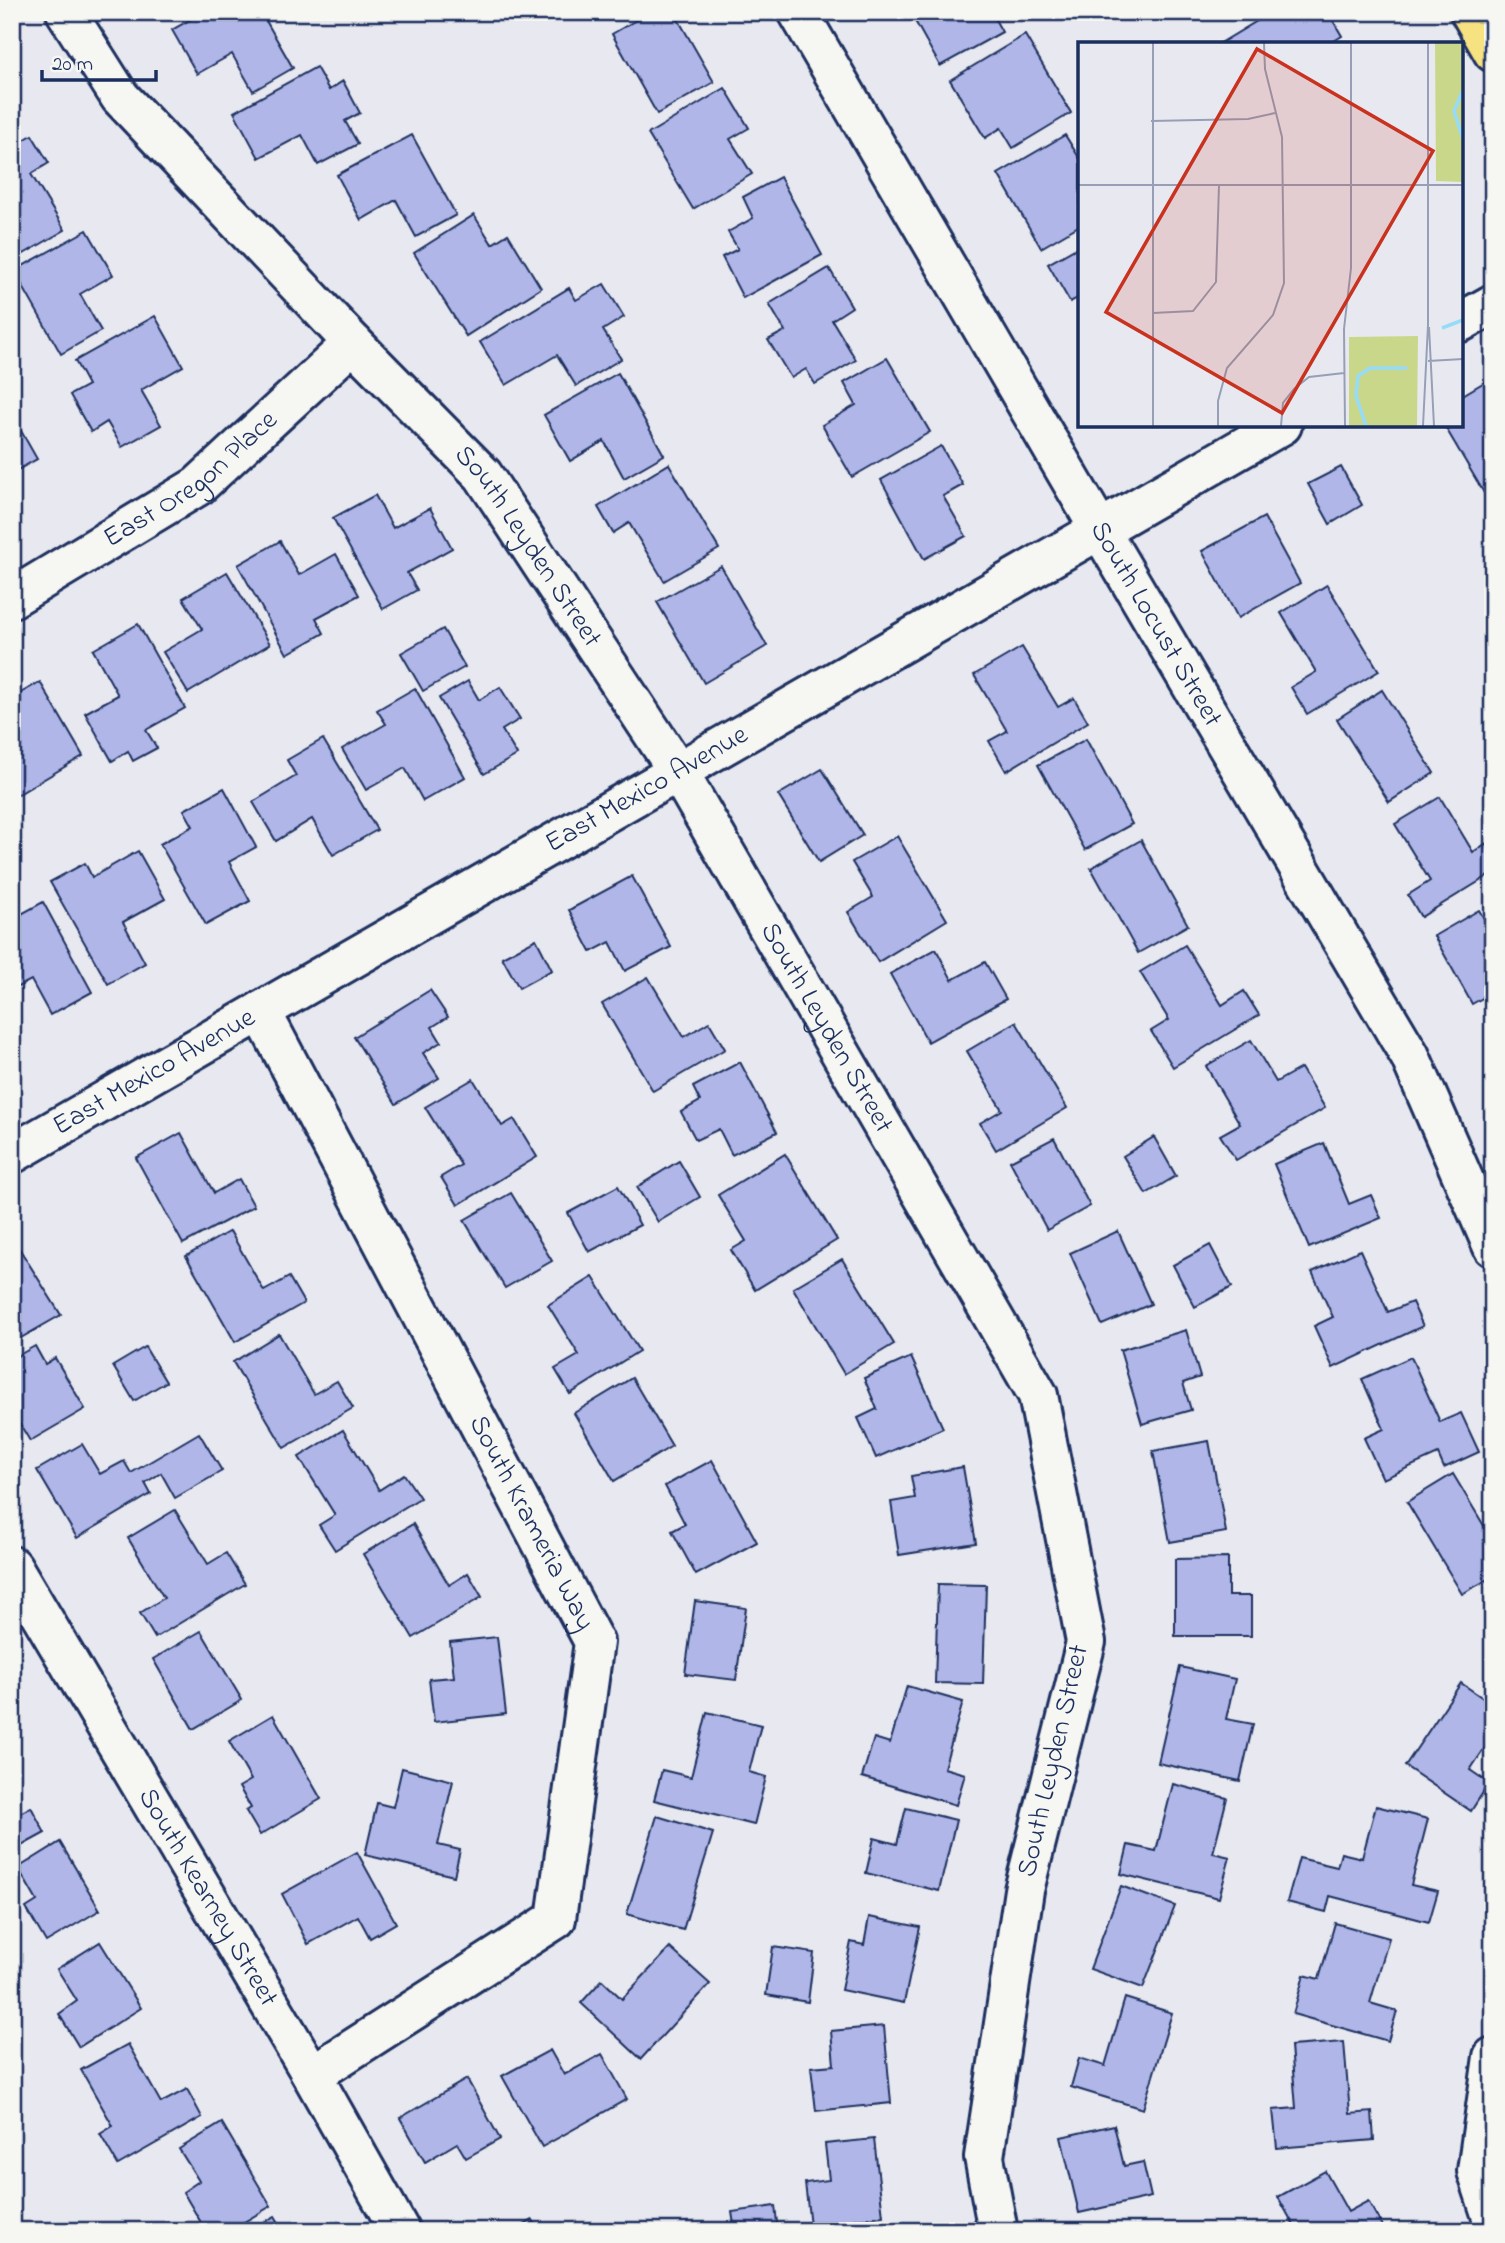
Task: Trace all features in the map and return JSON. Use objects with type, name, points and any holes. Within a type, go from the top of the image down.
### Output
[{"type":"main road","points":[[1470,12],[1493,52]]},
{"type":"street","name":"South Leyden Street","points":[[66,12],[120,97],[353,343],[483,475],[679,773],[1038,1395],[1086,1642],[1021,1903],[984,2157],[998,2231]]},
{"type":"street","name":"South Locust Street","points":[[798,12],[1410,1056],[1493,1247]]},
{"type":"street","points":[[1463,321],[1493,304]]},
{"type":"street","name":"East Oregon Place","points":[[12,598],[198,486],[353,343]]},
{"type":"street","name":"East Mexico Avenue","points":[[12,1154],[1279,427]]},
{"type":"street","name":"South Krameria Way","points":[[261,1011],[594,1642],[556,1919],[312,2075]]},
{"type":"street","name":"South Kearney Street","points":[[12,1566],[312,2075],[400,2231]]},
{"type":"street","points":[[1493,2057],[1477,2171],[1493,2220]]},
{"type":"building","points":[[204,12],[261,12],[293,68],[253,91],[232,54],[197,74],[172,30]]},
{"type":"building","points":[[650,12],[674,12],[714,82],[657,114],[612,34]]},
{"type":"building","points":[[910,12],[991,12],[1002,32],[940,66]]},
{"type":"building","points":[[1272,12],[1328,12],[1342,36],[1332,42],[1222,42]]},
{"type":"building","points":[[1025,35],[1071,113],[1013,148],[1001,128],[985,138],[950,80]]},
{"type":"building","points":[[316,67],[329,90],[343,81],[360,113],[345,121],[358,144],[318,165],[302,135],[259,158],[234,112]]},
{"type":"building","points":[[725,88],[749,128],[730,139],[752,174],[693,209],[648,134]]},
{"type":"building","points":[[32,135],[49,163],[31,174],[65,230],[22,255],[12,239],[12,147]]},
{"type":"building","points":[[412,135],[456,215],[416,237],[396,200],[361,220],[337,175]]},
{"type":"building","points":[[1065,135],[1078,156],[1078,226],[1041,248],[998,174]]},
{"type":"building","points":[[780,177],[822,255],[743,298],[722,257],[738,249],[728,232],[753,218],[743,197]]},
{"type":"building","points":[[474,215],[492,244],[508,234],[541,288],[466,336],[414,253]]},
{"type":"building","points":[[87,230],[113,275],[80,294],[101,331],[61,354],[14,271]]},
{"type":"building","points":[[1078,247],[1078,298],[1070,302],[1048,264]]},
{"type":"building","points":[[829,268],[852,307],[832,320],[856,360],[815,384],[806,369],[791,378],[768,340],[785,331],[769,304]]},
{"type":"building","points":[[604,284],[624,317],[603,330],[621,359],[576,386],[557,355],[506,385],[480,342],[569,288],[576,300]]},
{"type":"building","points":[[155,316],[183,366],[141,390],[161,425],[122,447],[107,422],[91,432],[70,395],[88,385],[75,361]]},
{"type":"building","points":[[887,358],[930,432],[852,477],[822,425],[856,405],[844,383]]},
{"type":"building","points":[[618,373],[664,455],[624,478],[604,441],[570,461],[544,415]]},
{"type":"building","points":[[1493,377],[1493,501],[1490,503],[1445,427],[1463,427],[1463,395]]},
{"type":"building","points":[[12,415],[37,459],[12,473]]},
{"type":"building","points":[[941,446],[963,485],[943,496],[966,536],[924,559],[881,480]]},
{"type":"building","points":[[669,464],[719,549],[664,581],[629,523],[613,533],[598,507]]},
{"type":"building","points":[[1341,467],[1362,505],[1330,524],[1308,484]]},
{"type":"building","points":[[375,495],[393,528],[430,508],[452,548],[407,573],[417,590],[383,609],[333,518]]},
{"type":"building","points":[[1264,517],[1300,583],[1238,618],[1202,551]]},
{"type":"building","points":[[280,541],[299,575],[336,554],[359,595],[316,618],[324,633],[287,654],[238,565]]},
{"type":"building","points":[[721,566],[767,646],[704,683],[657,602]]},
{"type":"building","points":[[227,572],[270,644],[188,693],[163,652],[202,629],[183,598]]},
{"type":"building","points":[[1327,585],[1379,671],[1307,714],[1291,687],[1316,672],[1281,613]]},
{"type":"building","points":[[138,624],[185,708],[146,730],[157,748],[133,761],[128,751],[112,761],[85,713],[118,695],[93,650]]},
{"type":"building","points":[[443,629],[465,667],[423,691],[401,653]]},
{"type":"building","points":[[1022,647],[1058,707],[1074,698],[1088,722],[1006,771],[989,741],[1007,731],[974,675]]},
{"type":"building","points":[[468,681],[479,700],[500,687],[520,719],[502,730],[517,755],[484,774],[439,698]]},
{"type":"building","points":[[40,682],[83,756],[12,798],[12,717],[20,713],[12,698]]},
{"type":"building","points":[[415,688],[465,777],[423,801],[405,768],[366,790],[342,749],[386,724],[377,710]]},
{"type":"building","points":[[1382,690],[1434,773],[1389,802],[1337,719]]},
{"type":"building","points":[[323,739],[377,830],[333,855],[312,819],[276,841],[253,802],[296,776],[287,760]]},
{"type":"building","points":[[1086,739],[1132,824],[1085,850],[1038,765]]},
{"type":"building","points":[[822,769],[863,835],[819,862],[778,795]]},
{"type":"building","points":[[224,788],[256,847],[229,862],[250,901],[206,925],[160,844],[193,826],[184,810]]},
{"type":"building","points":[[1440,797],[1473,852],[1487,843],[1493,853],[1493,873],[1421,917],[1408,895],[1430,881],[1395,824]]},
{"type":"building","points":[[897,836],[947,920],[878,962],[848,912],[873,897],[852,862]]},
{"type":"building","points":[[1141,840],[1188,925],[1138,953],[1091,868]]},
{"type":"building","points":[[138,851],[165,899],[123,922],[145,963],[108,984],[50,882],[85,863],[92,877]]},
{"type":"building","points":[[632,876],[671,947],[625,971],[610,942],[591,952],[569,910]]},
{"type":"building","points":[[43,902],[92,992],[50,1015],[31,980],[12,990],[12,938],[18,935],[12,925],[12,919]]},
{"type":"building","points":[[1479,910],[1493,934],[1493,992],[1472,1004],[1434,936]]},
{"type":"building","points":[[536,939],[552,970],[519,988],[502,957]]},
{"type":"building","points":[[1185,945],[1222,1005],[1244,991],[1259,1015],[1173,1067],[1151,1031],[1169,1020],[1140,972]]},
{"type":"building","points":[[936,949],[952,980],[985,962],[1006,999],[928,1042],[890,974]]},
{"type":"building","points":[[648,977],[684,1037],[709,1022],[725,1049],[653,1091],[602,1004]]},
{"type":"building","points":[[430,990],[448,1017],[432,1027],[441,1042],[423,1053],[439,1078],[396,1104],[354,1037]]},
{"type":"building","points":[[1016,1022],[1067,1108],[996,1150],[980,1123],[1002,1110],[967,1051]]},
{"type":"building","points":[[1251,1040],[1276,1082],[1301,1068],[1325,1108],[1236,1160],[1220,1135],[1240,1124],[1206,1066]]},
{"type":"building","points":[[740,1062],[777,1132],[732,1155],[719,1129],[696,1140],[681,1112],[700,1101],[693,1087]]},
{"type":"building","points":[[473,1079],[502,1126],[514,1119],[537,1157],[458,1205],[441,1177],[461,1165],[425,1107]]},
{"type":"building","points":[[181,1133],[214,1193],[239,1179],[254,1206],[183,1244],[136,1158]]},
{"type":"building","points":[[1154,1137],[1176,1176],[1146,1194],[1123,1156]]},
{"type":"building","points":[[1054,1138],[1090,1206],[1047,1230],[1010,1161]]},
{"type":"building","points":[[1324,1143],[1349,1204],[1371,1195],[1381,1218],[1309,1248],[1274,1164]]},
{"type":"building","points":[[785,1154],[837,1240],[755,1290],[731,1250],[746,1241],[718,1195]]},
{"type":"building","points":[[679,1161],[700,1197],[658,1222],[637,1187]]},
{"type":"building","points":[[618,1186],[640,1225],[589,1252],[568,1213]]},
{"type":"building","points":[[511,1193],[552,1261],[505,1288],[464,1220]]},
{"type":"building","points":[[230,1231],[264,1291],[289,1277],[304,1303],[235,1342],[186,1256]]},
{"type":"building","points":[[1118,1231],[1151,1304],[1102,1325],[1070,1253]]},
{"type":"building","points":[[12,1237],[61,1315],[12,1343]]},
{"type":"building","points":[[1210,1245],[1232,1287],[1195,1307],[1173,1265]]},
{"type":"building","points":[[1360,1250],[1388,1312],[1412,1302],[1423,1326],[1333,1368],[1314,1326],[1333,1317],[1312,1272]]},
{"type":"building","points":[[842,1259],[894,1344],[844,1374],[793,1288]]},
{"type":"building","points":[[593,1277],[639,1351],[570,1394],[555,1369],[579,1355],[548,1305]]},
{"type":"building","points":[[1186,1330],[1200,1377],[1183,1383],[1191,1410],[1142,1424],[1120,1350]]},
{"type":"building","points":[[279,1334],[314,1394],[337,1381],[353,1408],[284,1448],[233,1362]]},
{"type":"building","points":[[35,1346],[45,1364],[55,1358],[85,1409],[30,1441],[12,1411],[12,1359]]},
{"type":"building","points":[[145,1347],[166,1382],[134,1401],[113,1366]]},
{"type":"building","points":[[911,1357],[943,1428],[876,1458],[858,1418],[877,1409],[864,1378]]},
{"type":"building","points":[[1411,1357],[1440,1422],[1461,1413],[1479,1452],[1444,1468],[1438,1454],[1383,1479],[1364,1438],[1384,1429],[1362,1379]]},
{"type":"building","points":[[632,1378],[672,1446],[614,1481],[574,1413]]},
{"type":"building","points":[[343,1430],[379,1490],[404,1474],[420,1498],[335,1550],[319,1525],[335,1515],[299,1457]]},
{"type":"building","points":[[199,1433],[222,1471],[175,1498],[161,1473],[145,1483],[151,1494],[77,1538],[37,1470],[82,1444],[100,1474],[124,1461],[131,1473]]},
{"type":"building","points":[[1209,1441],[1226,1532],[1170,1542],[1153,1451]]},
{"type":"building","points":[[712,1460],[757,1542],[696,1575],[672,1531],[685,1524],[665,1486]]},
{"type":"building","points":[[963,1467],[976,1543],[899,1555],[891,1502],[915,1498],[911,1476]]},
{"type":"building","points":[[1453,1474],[1489,1534],[1493,1532],[1493,1583],[1490,1578],[1462,1594],[1407,1502]]},
{"type":"building","points":[[175,1510],[208,1564],[226,1553],[245,1584],[155,1638],[140,1613],[164,1598],[128,1538]]},
{"type":"building","points":[[413,1524],[449,1585],[468,1573],[482,1597],[413,1638],[363,1554]]},
{"type":"building","points":[[1228,1558],[1228,1596],[1251,1596],[1251,1636],[1175,1636],[1175,1559]]},
{"type":"building","points":[[938,1584],[986,1585],[983,1684],[935,1683]]},
{"type":"building","points":[[695,1601],[746,1608],[736,1680],[685,1674]]},
{"type":"building","points":[[201,1631],[242,1700],[193,1729],[153,1659]]},
{"type":"building","points":[[497,1637],[506,1714],[434,1722],[429,1679],[454,1677],[450,1642]]},
{"type":"building","points":[[1180,1667],[1235,1679],[1226,1719],[1253,1724],[1240,1781],[1158,1763]]},
{"type":"building","points":[[1461,1683],[1493,1705],[1493,1736],[1470,1770],[1489,1783],[1471,1811],[1405,1766]]},
{"type":"building","points":[[907,1686],[963,1702],[944,1768],[965,1774],[956,1805],[862,1777],[874,1738],[890,1743]]},
{"type":"building","points":[[707,1712],[761,1725],[749,1772],[766,1777],[754,1825],[654,1800],[662,1770],[691,1777]]},
{"type":"building","points":[[273,1715],[321,1799],[260,1835],[246,1811],[251,1808],[239,1787],[251,1780],[229,1741]]},
{"type":"building","points":[[402,1768],[453,1781],[438,1845],[460,1850],[454,1876],[365,1855],[377,1803],[393,1807]]},
{"type":"building","points":[[1173,1784],[1227,1798],[1213,1853],[1230,1857],[1219,1898],[1121,1874],[1128,1845],[1156,1851]]},
{"type":"building","points":[[1376,1806],[1428,1819],[1411,1885],[1438,1891],[1429,1922],[1330,1896],[1326,1912],[1287,1902],[1299,1858],[1337,1867],[1341,1853],[1362,1858]]},
{"type":"building","points":[[31,1807],[45,1833],[12,1851],[12,1817]]},
{"type":"building","points":[[906,1808],[956,1820],[939,1891],[866,1873],[874,1838],[897,1844]]},
{"type":"building","points":[[657,1816],[713,1833],[683,1930],[627,1914]]},
{"type":"building","points":[[60,1842],[100,1910],[46,1942],[26,1908],[37,1901],[18,1868]]},
{"type":"building","points":[[357,1852],[396,1923],[370,1938],[358,1916],[308,1944],[282,1894]]},
{"type":"building","points":[[1121,1886],[1175,1906],[1143,1988],[1090,1969]]},
{"type":"building","points":[[869,1917],[920,1927],[904,2003],[841,1990],[851,1942],[864,1945]]},
{"type":"building","points":[[1335,1923],[1389,1938],[1370,2003],[1397,2011],[1388,2041],[1293,2014],[1304,1975],[1319,1979]]},
{"type":"building","points":[[100,1942],[141,2008],[79,2047],[59,2014],[77,2001],[57,1969]]},
{"type":"building","points":[[773,1947],[814,1953],[808,2002],[766,1995]]},
{"type":"building","points":[[670,1948],[710,1984],[641,2059],[581,2003],[602,1980],[622,1999]]},
{"type":"building","points":[[1125,1998],[1172,2013],[1143,2109],[1071,2087],[1079,2058],[1105,2066]]},
{"type":"building","points":[[884,2026],[891,2103],[816,2111],[811,2067],[834,2065],[831,2031]]},
{"type":"building","points":[[1344,2042],[1350,2114],[1372,2112],[1374,2140],[1277,2148],[1273,2110],[1296,2108],[1291,2046]]},
{"type":"building","points":[[128,2044],[161,2103],[187,2089],[202,2117],[118,2165],[100,2134],[113,2126],[81,2070]]},
{"type":"building","points":[[550,2050],[564,2075],[602,2054],[627,2099],[542,2147],[502,2076]]},
{"type":"building","points":[[467,2079],[500,2139],[466,2158],[457,2143],[425,2162],[400,2118]]},
{"type":"building","points":[[222,2123],[271,2206],[229,2231],[206,2231],[183,2192],[199,2181],[179,2149]]},
{"type":"building","points":[[1114,2125],[1124,2166],[1143,2162],[1151,2197],[1079,2213],[1061,2137]]},
{"type":"building","points":[[874,2139],[883,2216],[810,2225],[805,2183],[829,2180],[825,2144]]},
{"type":"building","points":[[1325,2171],[1348,2212],[1368,2201],[1385,2231],[1297,2231],[1278,2197]]},
{"type":"building","points":[[775,2206],[778,2231],[735,2231],[732,2212]]},
{"type":"building","points":[[275,2216],[284,2231],[248,2231]]},
{"type":"building","points":[[533,2220],[539,2231],[514,2231]]}]
